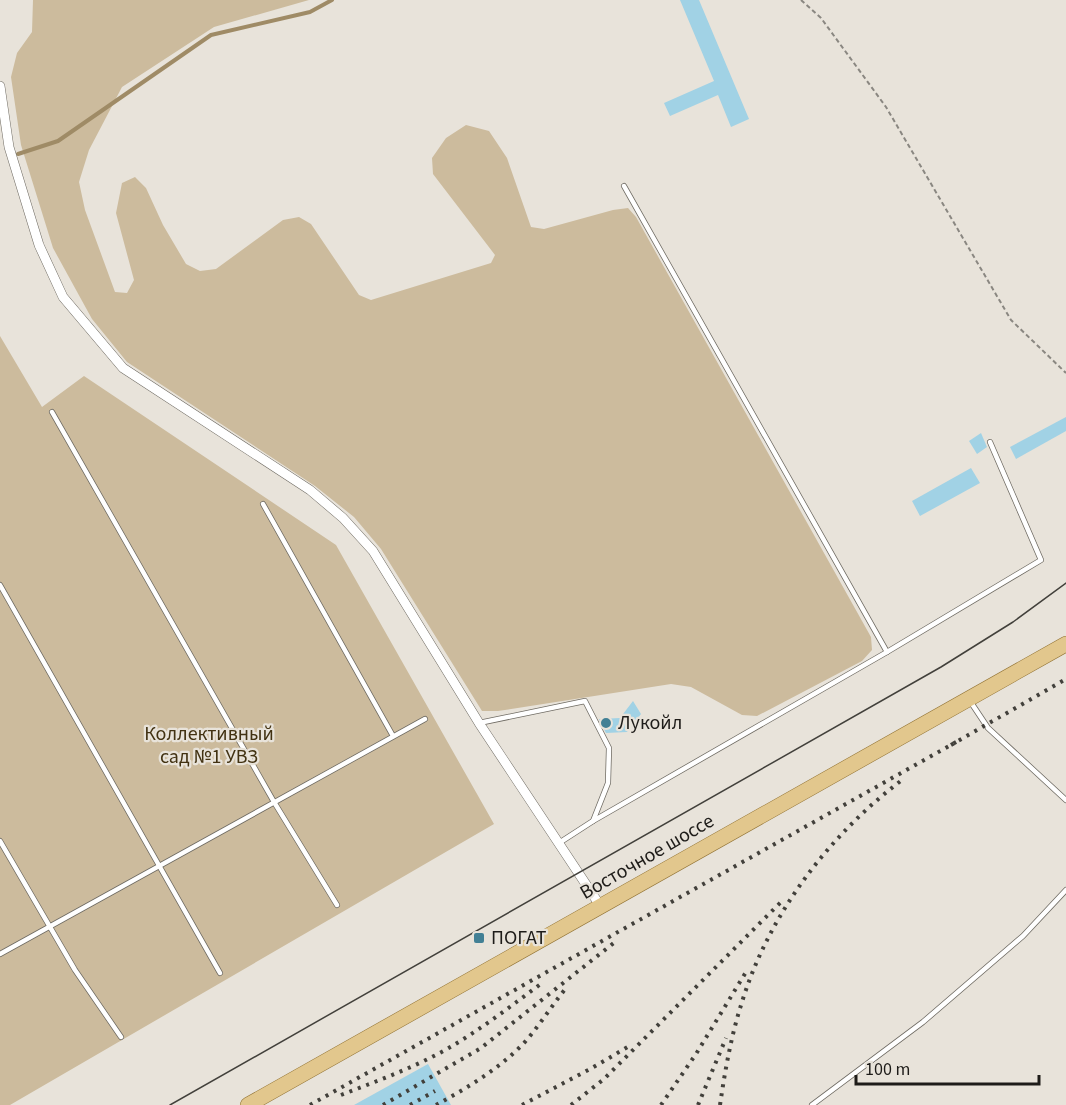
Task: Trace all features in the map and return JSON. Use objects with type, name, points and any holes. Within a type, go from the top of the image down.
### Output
[{"type":"main road","name":"Восточное шоссе","points":[[248,1105],[1066,644]]},
{"type":"street","points":[[0,86],[9,147],[39,245],[63,297],[123,368],[309,490],[343,518],[373,552],[479,723],[601,907]]},
{"type":"lane","points":[[624,186],[886,652]]},
{"type":"lane","points":[[52,412],[274,802],[337,905]]},
{"type":"lane","points":[[559,843],[1041,560],[990,442]]},
{"type":"lane","points":[[262,504],[393,736]]},
{"type":"lane","points":[[0,585],[220,973]]},
{"type":"lane","points":[[968,699],[988,728],[1066,800]]},
{"type":"lane","points":[[479,723],[585,701],[609,748],[608,783],[593,821]]},
{"type":"lane","points":[[0,954],[425,719]]},
{"type":"lane","points":[[0,841],[49,927],[121,1037]]},
{"type":"lane","points":[[812,1105],[923,1022],[1023,936],[1066,890]]},
{"type":"path","points":[[801,0],[821,18],[886,107],[1011,320],[1066,373]]},
{"type":"green space","points":[[33,0],[309,0],[214,27],[122,87],[89,150],[79,182],[85,210],[115,292],[127,293],[134,280],[116,213],[122,183],[135,177],[146,188],[163,225],[186,264],[200,271],[216,269],[283,220],[299,217],[311,224],[359,295],[371,300],[491,263],[495,255],[433,174],[432,158],[446,138],[466,125],[489,131],[507,158],[531,227],[544,229],[628,208],[636,217],[871,637],[872,650],[862,661],[757,716],[742,715],[691,687],[671,684],[498,711],[482,711],[381,549],[354,517],[315,486],[127,362],[92,319],[53,248],[21,145],[11,77],[17,53],[32,32]]},
{"type":"green space","name":"Коллективный сад №1 УВЗ","points":[[0,336],[42,407],[84,376],[336,545],[494,824],[10,1105],[0,1105]]},
{"type":"building","points":[[680,0],[699,0],[749,119],[731,127],[718,95],[670,116],[664,103],[714,81]]},
{"type":"building","points":[[1066,417],[1066,431],[1016,459],[1010,447]]},
{"type":"building","points":[[981,433],[987,447],[977,454],[969,441]]},
{"type":"building","points":[[971,468],[980,483],[920,516],[912,501]]},
{"type":"building","points":[[633,701],[641,714],[627,732],[606,733],[599,719],[620,718]]},
{"type":"building","points":[[428,1064],[451,1105],[354,1105]]},
{"type":"waterway","points":[[18,154],[58,141],[211,35],[310,12],[332,0]]},
{"type":"tram line","points":[[170,1105],[941,667],[1013,622],[1066,583]]},
{"type":"railway","points":[[951,745],[1066,679]]},
{"type":"railway","points":[[310,1105],[958,741]]},
{"type":"railway","points":[[720,1105],[738,1015],[768,938],[785,908],[826,851],[875,802],[902,780]]},
{"type":"railway","points":[[571,1105],[604,1079],[784,899]]},
{"type":"railway","points":[[383,1105],[481,1048],[615,942]]},
{"type":"railway","points":[[661,1105],[696,1054],[746,972]]},
{"type":"railway","points":[[341,1095],[408,1068],[447,1049],[542,983]]},
{"type":"railway","points":[[436,1105],[482,1077],[524,1043],[567,987]]},
{"type":"railway","points":[[698,1105],[726,1038]]},
{"type":"railway","points":[[522,1105],[631,1045]]},
{"type":"railway","points":[[410,1105],[435,1091]]},
{"type":"place","name":"Лукойл","points":[[606,723]]},
{"type":"place","name":"ПОГАТ","points":[[479,938]]}]
